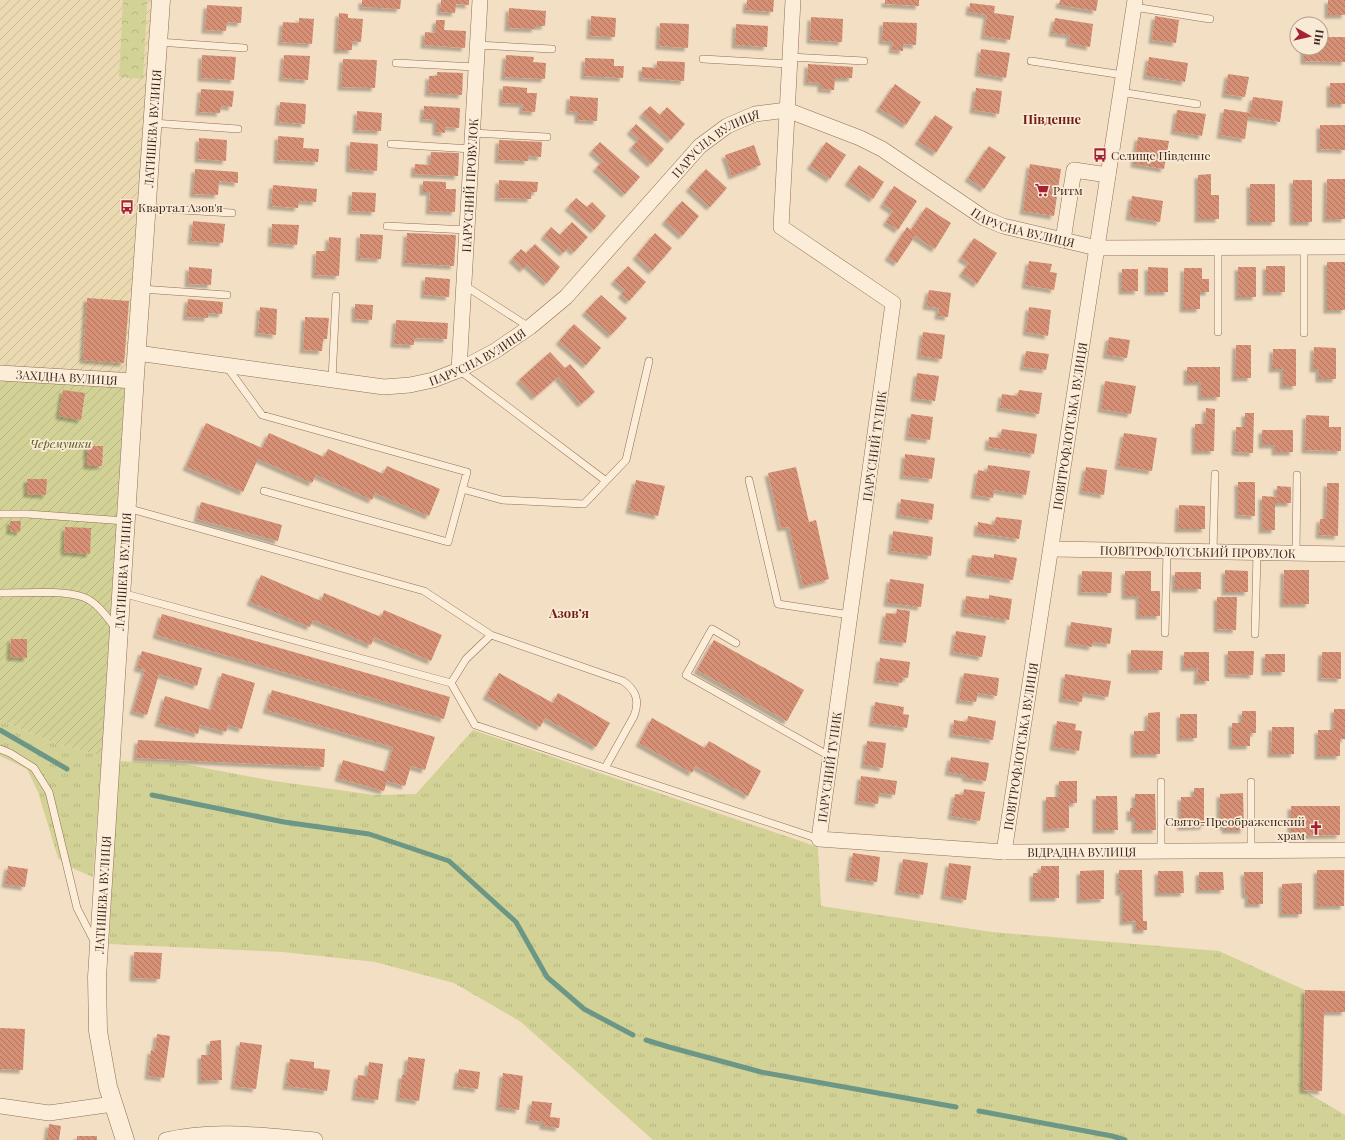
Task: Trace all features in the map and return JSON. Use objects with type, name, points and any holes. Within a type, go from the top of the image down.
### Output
[{"type":"street","name":"ЛАТИШЕВА ВУЛИЦЯ","points":[[124,1140],[108,1087],[98,1031],[97,976],[134,381],[161,0]]},
{"type":"street","name":"ПАРУСНИЙ ПРОВУЛОК","points":[[459,370],[480,0]]},
{"type":"street","points":[[787,110],[793,0]]},
{"type":"street","name":"ПОВІТРОФЛОТСЬКА ВУЛИЦЯ","points":[[1004,852],[1134,4]]},
{"type":"street","name":"ПАРУСНА ВУЛИЦЯ","points":[[136,353],[384,387],[410,385],[433,380],[459,370],[495,351],[530,327],[566,296],[700,146],[727,126],[755,114],[787,110],[860,138],[882,149],[984,218],[1003,226],[1097,248],[1345,247]]},
{"type":"street","name":"ПАРУСНИЙ ТУПИК","points":[[787,110],[782,227],[893,303],[819,839]]},
{"type":"street","points":[[1063,240],[1074,170],[1108,175]]},
{"type":"street","name":"ЗАХІДНА ВУЛИЦЯ","points":[[0,373],[134,381]]},
{"type":"street","name":"ПОВІТРОФЛОТСЬКИЙ ПРОВУЛОК","points":[[1051,549],[1345,554]]},
{"type":"street","name":"ВІДРАДНА ВУЛИЦЯ","points":[[819,839],[1004,852],[1345,850]]},
{"type":"street","points":[[0,1106],[49,1113],[114,1104]]},
{"type":"street","points":[[166,1140],[206,1133],[315,1140]]},
{"type":"lane","points":[[1134,4],[1210,19]]},
{"type":"lane","points":[[158,42],[244,48]]},
{"type":"lane","points":[[477,45],[552,49]]},
{"type":"lane","points":[[703,59],[864,61]]},
{"type":"lane","points":[[1031,61],[1123,75]]},
{"type":"lane","points":[[396,63],[476,67]]},
{"type":"lane","points":[[1120,92],[1197,104]]},
{"type":"lane","points":[[153,123],[238,129]]},
{"type":"lane","points":[[472,133],[547,137]]},
{"type":"lane","points":[[391,144],[472,149]]},
{"type":"lane","points":[[147,208],[232,213]]},
{"type":"lane","points":[[387,226],[467,230]]},
{"type":"lane","points":[[1304,247],[1304,333]]},
{"type":"lane","points":[[1218,248],[1218,332]]},
{"type":"lane","points":[[464,285],[530,327]]},
{"type":"lane","points":[[141,289],[227,295]]},
{"type":"lane","points":[[332,380],[336,296]]},
{"type":"lane","points":[[462,489],[502,500],[584,504],[626,460],[650,360]]},
{"type":"lane","points":[[225,365],[262,415],[467,472],[448,542],[264,491]]},
{"type":"lane","points":[[459,370],[606,481]]},
{"type":"lane","points":[[1213,552],[1215,474]]},
{"type":"lane","points":[[1296,553],[1298,476]]},
{"type":"lane","points":[[749,480],[778,604],[850,616]]},
{"type":"lane","points":[[0,514],[126,515],[424,591],[491,635],[623,681],[629,686],[634,692],[637,700],[637,708],[606,768]]},
{"type":"lane","points":[[1165,633],[1167,551]]},
{"type":"lane","points":[[1255,634],[1257,553]]},
{"type":"lane","points":[[0,593],[66,594],[84,598],[100,608],[119,632]]},
{"type":"lane","points":[[121,593],[451,683],[475,725],[819,839]]},
{"type":"lane","points":[[736,643],[712,629],[686,675],[831,757]]},
{"type":"lane","points":[[451,683],[466,659],[491,635]]},
{"type":"lane","points":[[0,749],[10,753],[34,768],[49,792],[77,908],[99,951]]},
{"type":"lane","points":[[1161,782],[1161,851]]},
{"type":"lane","points":[[1251,782],[1251,851]]},
{"type":"shaded area","points":[[0,0],[161,0],[135,375],[0,368]]},
{"type":"green space","points":[[123,0],[147,0],[143,79],[119,77]]},
{"type":"green space","name":"Черемушки","points":[[0,379],[125,385],[102,756],[54,743],[0,720]]},
{"type":"green space","points":[[0,720],[54,743],[102,756],[93,877],[70,867],[58,858],[38,792],[27,769],[0,756]]},
{"type":"green space","points":[[473,730],[818,847],[821,906],[992,932],[1219,951],[1305,990],[1303,1090],[1345,1115],[1345,1140],[653,1140],[521,1022],[454,983],[375,962],[283,952],[109,944],[118,761],[183,764],[274,781],[375,795],[416,794]]},
{"type":"building","points":[[362,0],[401,0],[400,9],[362,7]]},
{"type":"building","points":[[441,0],[469,0],[469,5],[456,4],[455,13],[440,12]]},
{"type":"building","points":[[747,0],[774,0],[773,12],[746,10]]},
{"type":"building","points":[[885,0],[919,0],[919,6],[885,4]]},
{"type":"building","points":[[1060,0],[1098,0],[1096,11],[1059,5]]},
{"type":"building","points":[[1328,0],[1345,0],[1345,15],[1328,15]]},
{"type":"building","points":[[970,3],[995,6],[994,13],[1014,16],[1010,40],[984,36],[987,15],[969,12]]},
{"type":"building","points":[[207,5],[242,7],[241,23],[227,22],[226,31],[205,30]]},
{"type":"building","points":[[509,8],[546,11],[545,26],[535,26],[535,29],[508,28]]},
{"type":"building","points":[[339,13],[348,14],[348,18],[363,19],[361,42],[352,41],[352,50],[337,50]]},
{"type":"building","points":[[591,16],[616,18],[615,37],[590,36]]},
{"type":"building","points":[[1155,16],[1179,20],[1176,43],[1152,40]]},
{"type":"building","points":[[811,17],[843,19],[842,42],[810,40]]},
{"type":"building","points":[[299,18],[314,19],[312,44],[281,42],[283,22],[299,23]]},
{"type":"building","points":[[1055,18],[1093,24],[1090,47],[1069,43],[1070,35],[1052,33]]},
{"type":"building","points":[[436,20],[445,20],[444,30],[466,31],[465,48],[424,45],[425,32],[435,33]]},
{"type":"building","points":[[883,22],[917,23],[916,45],[903,44],[903,51],[892,50],[893,42],[882,41]]},
{"type":"building","points":[[660,23],[689,24],[688,48],[659,46]]},
{"type":"building","points":[[736,24],[768,26],[767,47],[735,45]]},
{"type":"building","points":[[1329,37],[1345,37],[1345,62],[1304,61],[1304,56],[1329,56]]},
{"type":"building","points":[[981,49],[1010,53],[1006,78],[978,73]]},
{"type":"building","points":[[202,55],[236,57],[234,80],[201,78]]},
{"type":"building","points":[[284,55],[310,56],[308,80],[282,78]]},
{"type":"building","points":[[506,55],[534,57],[533,62],[546,63],[545,79],[504,77]]},
{"type":"building","points":[[1149,57],[1188,63],[1185,82],[1146,76]]},
{"type":"building","points":[[585,58],[614,59],[614,66],[624,66],[623,78],[584,76]]},
{"type":"building","points":[[343,59],[377,60],[375,88],[341,87]]},
{"type":"building","points":[[657,61],[685,62],[684,81],[642,78],[642,67],[657,68]]},
{"type":"building","points":[[808,64],[853,67],[852,78],[835,78],[834,90],[821,89],[821,83],[807,82]]},
{"type":"building","points":[[437,72],[463,73],[462,95],[428,93],[429,76],[437,76]]},
{"type":"building","points":[[1228,74],[1249,77],[1245,97],[1225,94]]},
{"type":"building","points":[[1330,83],[1345,83],[1345,104],[1330,104]]},
{"type":"building","points":[[895,84],[921,102],[906,125],[879,108]]},
{"type":"building","points":[[503,86],[527,88],[527,93],[537,93],[535,112],[522,111],[523,104],[502,103]]},
{"type":"building","points":[[976,88],[1002,91],[999,114],[973,110]]},
{"type":"building","points":[[201,89],[234,91],[232,107],[221,106],[220,113],[199,112]]},
{"type":"building","points":[[570,96],[598,98],[597,121],[578,120],[578,112],[569,111]]},
{"type":"building","points":[[1253,97],[1283,101],[1280,122],[1248,117],[1245,139],[1220,135],[1224,109],[1250,113]]},
{"type":"building","points":[[280,102],[306,104],[305,124],[278,122]]},
{"type":"building","points":[[424,106],[460,108],[459,128],[445,127],[445,133],[436,132],[436,120],[423,119]]},
{"type":"building","points":[[650,106],[660,115],[667,107],[685,124],[671,140],[642,114]]},
{"type":"building","points":[[1177,110],[1206,114],[1202,136],[1174,131]]},
{"type":"building","points":[[357,111],[382,113],[381,131],[356,130]]},
{"type":"building","points":[[935,115],[953,127],[936,153],[918,141]]},
{"type":"building","points":[[636,124],[664,149],[651,164],[632,147],[639,139],[630,131]]},
{"type":"building","points":[[1320,125],[1345,125],[1345,150],[1320,149]]},
{"type":"building","points":[[278,136],[304,138],[303,148],[319,149],[318,162],[277,160]]},
{"type":"building","points":[[1138,137],[1169,141],[1164,169],[1134,164]]},
{"type":"building","points":[[199,138],[227,140],[226,161],[198,159]]},
{"type":"building","points":[[499,140],[542,142],[541,157],[528,156],[528,161],[498,160]]},
{"type":"building","points":[[350,142],[378,144],[377,171],[349,169]]},
{"type":"building","points":[[600,142],[640,177],[625,194],[596,168],[603,161],[592,151]]},
{"type":"building","points":[[826,142],[846,155],[830,179],[810,166]]},
{"type":"building","points":[[754,145],[761,165],[732,176],[725,155]]},
{"type":"building","points":[[989,146],[1006,157],[984,189],[968,178]]},
{"type":"building","points":[[431,152],[459,153],[458,176],[414,174],[415,164],[430,165]]},
{"type":"building","points":[[1030,164],[1061,169],[1054,216],[1023,211]]},
{"type":"building","points":[[859,165],[884,182],[873,199],[848,182]]},
{"type":"building","points":[[195,169],[238,172],[238,183],[219,181],[218,195],[193,194]]},
{"type":"building","points":[[706,169],[727,188],[710,207],[689,188]]},
{"type":"building","points":[[1211,174],[1211,195],[1219,195],[1219,219],[1198,219],[1198,175]]},
{"type":"building","points":[[1327,179],[1345,179],[1345,219],[1326,219]]},
{"type":"building","points":[[499,180],[538,182],[537,192],[531,192],[531,199],[498,198]]},
{"type":"building","points":[[1293,180],[1312,180],[1312,222],[1293,222]]},
{"type":"building","points":[[423,181],[446,182],[446,189],[456,189],[455,212],[429,211],[430,192],[423,192]]},
{"type":"building","points":[[1250,184],[1275,184],[1275,222],[1250,222]]},
{"type":"building","points":[[273,185],[317,189],[316,202],[299,201],[298,208],[271,206]]},
{"type":"building","points":[[894,186],[917,201],[898,230],[886,222],[893,211],[883,204]]},
{"type":"building","points":[[352,192],[376,193],[375,212],[351,211]]},
{"type":"building","points":[[1132,196],[1163,201],[1160,222],[1129,217]]},
{"type":"building","points":[[576,198],[587,207],[592,202],[606,216],[594,230],[568,207]]},
{"type":"building","points":[[682,201],[699,216],[682,236],[665,221]]},
{"type":"building","points":[[926,207],[951,223],[935,249],[915,236],[897,263],[888,257],[907,227],[911,230]]},
{"type":"building","points":[[193,221],[225,224],[223,243],[191,241]]},
{"type":"building","points":[[572,222],[588,237],[574,252],[569,247],[563,253],[544,236],[551,227],[560,235]]},
{"type":"building","points":[[272,224],[299,225],[297,245],[271,243]]},
{"type":"building","points":[[407,233],[456,235],[454,266],[405,263]]},
{"type":"building","points":[[655,233],[672,248],[652,271],[636,256]]},
{"type":"building","points":[[360,234],[383,235],[381,259],[359,258]]},
{"type":"building","points":[[329,237],[341,238],[339,276],[315,275],[316,251],[328,251]]},
{"type":"building","points":[[974,238],[997,253],[977,284],[962,273],[969,263],[961,258]]},
{"type":"building","points":[[535,244],[560,267],[547,283],[527,265],[523,269],[512,259],[521,249],[526,253]]},
{"type":"building","points":[[1029,261],[1052,264],[1050,272],[1057,273],[1054,290],[1025,285]]},
{"type":"building","points":[[1327,262],[1345,262],[1345,310],[1327,310]]},
{"type":"building","points":[[628,266],[646,282],[629,301],[621,294],[625,290],[614,281]]},
{"type":"building","points":[[1266,266],[1285,266],[1285,292],[1266,292]]},
{"type":"building","points":[[189,267],[212,269],[211,285],[188,284]]},
{"type":"building","points":[[1148,267],[1168,268],[1168,292],[1148,292]]},
{"type":"building","points":[[1238,267],[1256,267],[1256,297],[1238,297]]},
{"type":"building","points":[[1184,268],[1202,268],[1202,279],[1209,279],[1209,292],[1200,292],[1200,309],[1183,309]]},
{"type":"building","points":[[1122,269],[1138,269],[1138,291],[1122,291]]},
{"type":"building","points":[[425,277],[450,279],[449,297],[424,295]]},
{"type":"building","points":[[929,290],[951,293],[948,317],[938,316],[939,308],[926,306]]},
{"type":"building","points":[[601,295],[627,318],[611,335],[585,312]]},
{"type":"building","points":[[87,298],[129,301],[124,363],[83,360]]},
{"type":"building","points":[[188,299],[223,302],[222,314],[208,313],[208,318],[186,317]]},
{"type":"building","points":[[355,304],[373,305],[372,320],[355,319]]},
{"type":"building","points":[[260,307],[277,309],[276,335],[258,333]]},
{"type":"building","points":[[1029,307],[1051,310],[1048,336],[1026,332]]},
{"type":"building","points":[[305,317],[329,318],[327,339],[323,339],[322,351],[303,350]]},
{"type":"building","points":[[396,320],[448,323],[447,339],[414,338],[414,345],[394,344]]},
{"type":"building","points":[[574,324],[601,348],[586,365],[559,341]]},
{"type":"building","points":[[923,332],[945,335],[942,359],[920,356]]},
{"type":"building","points":[[1109,337],[1130,340],[1127,358],[1106,355]]},
{"type":"building","points":[[1236,345],[1251,345],[1251,378],[1235,378]]},
{"type":"building","points":[[1314,347],[1336,348],[1336,379],[1319,379],[1319,369],[1313,369]]},
{"type":"building","points":[[1273,349],[1296,349],[1296,386],[1283,386],[1283,369],[1272,369]]},
{"type":"building","points":[[1026,351],[1049,354],[1046,370],[1023,367]]},
{"type":"building","points":[[550,352],[565,368],[570,364],[595,392],[581,404],[558,377],[535,397],[519,380]]},
{"type":"building","points":[[1187,367],[1220,367],[1220,397],[1201,397],[1201,382],[1187,382]]},
{"type":"building","points":[[917,373],[939,376],[935,401],[914,398]]},
{"type":"building","points":[[1105,381],[1136,386],[1131,414],[1101,409]]},
{"type":"building","points":[[63,390],[85,393],[81,420],[59,416]]},
{"type":"building","points":[[1019,390],[1042,393],[1039,414],[1000,408],[1002,394],[1017,396]]},
{"type":"building","points":[[1206,408],[1215,409],[1214,451],[1195,451],[1195,424],[1205,424]]},
{"type":"building","points":[[1245,413],[1254,413],[1253,453],[1235,452],[1236,427],[1245,427]]},
{"type":"building","points":[[911,414],[933,417],[930,440],[908,437]]},
{"type":"building","points":[[1306,415],[1329,416],[1329,427],[1341,427],[1341,451],[1305,450]]},
{"type":"building","points":[[206,423],[262,448],[269,433],[324,457],[328,449],[383,474],[387,466],[440,489],[429,516],[375,493],[372,500],[316,475],[312,483],[258,459],[243,492],[186,467]]},
{"type":"building","points":[[1002,429],[1037,434],[1034,454],[988,447],[989,437],[1000,438]]},
{"type":"building","points":[[1262,430],[1293,430],[1293,452],[1275,452],[1275,445],[1262,445]]},
{"type":"building","points":[[1124,433],[1157,438],[1152,471],[1118,466]]},
{"type":"building","points":[[87,446],[103,446],[102,466],[87,466]]},
{"type":"building","points":[[905,454],[935,458],[932,479],[903,476]]},
{"type":"building","points":[[988,465],[1030,471],[1026,495],[994,490],[993,498],[974,495],[978,470],[987,472]]},
{"type":"building","points":[[796,467],[809,522],[816,520],[829,579],[803,586],[789,527],[781,528],[768,473]]},
{"type":"building","points":[[1086,467],[1107,470],[1104,495],[1082,491]]},
{"type":"building","points":[[27,479],[47,479],[46,495],[27,494]]},
{"type":"building","points":[[636,480],[665,486],[658,516],[629,510]]},
{"type":"building","points":[[1238,482],[1255,482],[1255,516],[1238,515]]},
{"type":"building","points":[[1327,483],[1339,483],[1338,536],[1319,535],[1320,519],[1326,519]]},
{"type":"building","points":[[1277,486],[1291,487],[1291,503],[1275,503],[1275,530],[1262,530],[1262,496],[1277,497]]},
{"type":"building","points":[[901,499],[934,504],[932,520],[899,515]]},
{"type":"building","points":[[201,502],[282,525],[278,541],[197,519]]},
{"type":"building","points":[[1179,505],[1205,506],[1205,529],[1178,529]]},
{"type":"building","points":[[996,517],[1022,520],[1019,539],[977,533],[978,522],[994,525]]},
{"type":"building","points":[[10,521],[21,521],[20,532],[10,531]]},
{"type":"building","points":[[65,527],[91,528],[90,554],[64,552]]},
{"type":"building","points":[[893,531],[933,537],[931,556],[891,551]]},
{"type":"building","points":[[994,554],[1017,558],[1013,580],[969,573],[972,555],[994,558]]},
{"type":"building","points":[[1225,570],[1248,571],[1248,592],[1225,592]]},
{"type":"building","points":[[1284,570],[1309,570],[1309,604],[1283,604]]},
{"type":"building","points":[[1082,571],[1112,572],[1111,593],[1081,592]]},
{"type":"building","points":[[1125,571],[1151,571],[1151,591],[1160,591],[1160,616],[1139,616],[1139,596],[1125,596]]},
{"type":"building","points":[[1175,572],[1201,572],[1201,589],[1175,589]]},
{"type":"building","points":[[261,575],[321,601],[324,593],[381,617],[384,610],[442,635],[431,661],[374,637],[371,645],[313,620],[310,627],[250,602]]},
{"type":"building","points":[[890,579],[924,584],[921,607],[887,603]]},
{"type":"building","points":[[989,595],[1012,599],[1009,620],[964,613],[966,596],[989,599]]},
{"type":"building","points":[[1217,597],[1237,597],[1236,630],[1217,629]]},
{"type":"building","points":[[897,609],[910,611],[906,643],[882,640],[886,613],[896,614]]},
{"type":"building","points":[[162,614],[450,697],[444,719],[156,635]]},
{"type":"building","points":[[1071,622],[1112,628],[1110,644],[1093,642],[1092,647],[1068,643]]},
{"type":"building","points":[[956,631],[986,636],[982,657],[953,652]]},
{"type":"building","points":[[11,639],[27,639],[27,658],[10,657]]},
{"type":"building","points":[[714,640],[804,690],[787,721],[697,670]]},
{"type":"building","points":[[1131,650],[1163,651],[1162,670],[1131,670]]},
{"type":"building","points":[[142,651],[202,668],[197,686],[159,674],[147,715],[133,711],[145,670],[137,668]]},
{"type":"building","points":[[1228,651],[1254,651],[1253,675],[1228,674]]},
{"type":"building","points":[[1184,652],[1209,652],[1209,681],[1197,681],[1198,668],[1184,668]]},
{"type":"building","points":[[1322,652],[1341,652],[1341,679],[1321,678]]},
{"type":"building","points":[[1265,654],[1285,654],[1285,672],[1265,672]]},
{"type":"building","points":[[880,658],[910,662],[908,678],[902,677],[902,683],[877,680]]},
{"type":"building","points":[[222,673],[255,683],[242,729],[228,725],[226,732],[200,725],[198,734],[158,723],[165,696],[211,710]]},
{"type":"building","points":[[499,673],[553,703],[558,693],[610,723],[596,747],[545,718],[540,727],[486,696]]},
{"type":"building","points":[[964,673],[999,678],[997,696],[978,693],[976,702],[959,700]]},
{"type":"building","points":[[1065,674],[1111,681],[1108,697],[1083,693],[1082,702],[1062,699]]},
{"type":"building","points":[[272,690],[435,737],[425,770],[411,766],[405,786],[387,781],[384,791],[338,778],[343,760],[386,772],[393,747],[266,710]]},
{"type":"building","points":[[875,702],[904,707],[903,714],[909,715],[907,728],[872,723]]},
{"type":"building","points":[[1334,709],[1345,709],[1345,739],[1340,739],[1340,756],[1318,756],[1318,730],[1334,730]]},
{"type":"building","points":[[1242,711],[1256,711],[1256,733],[1250,733],[1250,746],[1232,746],[1232,723],[1242,723]]},
{"type":"building","points":[[1160,712],[1160,754],[1134,754],[1134,731],[1147,731],[1148,713]]},
{"type":"building","points":[[1180,714],[1197,714],[1197,738],[1180,738]]},
{"type":"building","points":[[968,716],[996,721],[993,740],[952,734],[954,720],[967,722]]},
{"type":"building","points":[[652,718],[705,748],[709,741],[761,771],[748,796],[695,766],[692,773],[639,743]]},
{"type":"building","points":[[1057,721],[1076,724],[1075,730],[1082,731],[1079,751],[1053,747]]},
{"type":"building","points":[[1272,727],[1294,727],[1294,754],[1271,754]]},
{"type":"building","points":[[138,740],[325,749],[324,767],[136,758]]},
{"type":"building","points":[[867,741],[886,743],[883,768],[864,765]]},
{"type":"building","points":[[951,757],[989,763],[986,781],[965,778],[966,775],[948,772]]},
{"type":"building","points":[[861,776],[897,781],[895,795],[879,793],[878,804],[858,801]]},
{"type":"building","points":[[1059,781],[1077,781],[1077,803],[1069,803],[1069,828],[1046,829],[1046,797],[1059,797]]},
{"type":"building","points":[[1194,788],[1204,788],[1204,826],[1181,827],[1181,797],[1194,797]]},
{"type":"building","points":[[964,789],[985,792],[980,821],[951,816],[955,794],[963,795]]},
{"type":"building","points":[[1243,793],[1244,830],[1225,830],[1225,826],[1220,826],[1220,794]]},
{"type":"building","points":[[1135,794],[1155,794],[1156,830],[1135,830],[1135,818],[1130,818],[1130,808],[1135,808]]},
{"type":"building","points":[[1096,796],[1117,796],[1118,830],[1096,830]]},
{"type":"building","name":"Свято-Преображенский храм","points":[[1291,806],[1340,806],[1340,835],[1291,836]]},
{"type":"building","points":[[853,853],[880,857],[877,882],[849,878]]},
{"type":"building","points":[[903,859],[928,863],[923,895],[898,891]]},
{"type":"building","points":[[949,863],[971,866],[966,900],[944,896]]},
{"type":"building","points":[[8,866],[28,869],[25,887],[5,884]]},
{"type":"building","points":[[1041,866],[1059,866],[1059,898],[1033,898],[1033,873],[1041,873]]},
{"type":"building","points":[[1104,870],[1104,899],[1080,900],[1080,871]]},
{"type":"building","points":[[1119,870],[1142,870],[1143,921],[1147,921],[1147,930],[1136,930],[1136,921],[1123,922],[1123,892],[1119,892]]},
{"type":"building","points":[[1317,870],[1344,870],[1344,906],[1317,906]]},
{"type":"building","points":[[1158,871],[1183,871],[1184,893],[1158,893]]},
{"type":"building","points":[[1199,872],[1223,872],[1224,890],[1199,890]]},
{"type":"building","points":[[1244,872],[1263,872],[1263,904],[1248,904],[1248,895],[1245,895]]},
{"type":"building","points":[[1302,883],[1302,914],[1282,914],[1282,884]]},
{"type":"building","points":[[134,952],[162,953],[160,979],[133,978]]},
{"type":"building","points":[[1305,990],[1345,991],[1345,1012],[1324,1012],[1322,1091],[1303,1090]]},
{"type":"building","points":[[0,1028],[25,1029],[23,1070],[0,1069]]},
{"type":"building","points":[[157,1034],[170,1036],[164,1078],[148,1076],[151,1050],[155,1051]]},
{"type":"building","points":[[221,1040],[222,1080],[201,1081],[201,1055],[210,1055],[210,1041]]},
{"type":"building","points":[[240,1042],[262,1045],[256,1089],[234,1086]]},
{"type":"building","points":[[408,1057],[425,1059],[419,1101],[399,1098],[402,1075],[406,1075]]},
{"type":"building","points":[[290,1059],[314,1062],[314,1068],[330,1070],[327,1091],[286,1086]]},
{"type":"building","points":[[369,1062],[383,1064],[378,1100],[355,1097],[358,1075],[367,1076]]},
{"type":"building","points":[[459,1069],[480,1072],[478,1089],[456,1086]]},
{"type":"building","points":[[503,1073],[523,1076],[519,1110],[499,1107]]},
{"type":"building","points":[[532,1101],[552,1103],[550,1117],[560,1118],[559,1128],[543,1126],[543,1122],[529,1120]]},
{"type":"building","points":[[49,1124],[61,1126],[59,1140],[47,1140]]},
{"type":"building","points":[[77,1136],[97,1136],[97,1140],[77,1140]]},
{"type":"waterway","points":[[0,730],[67,769]]},
{"type":"waterway","points":[[152,795],[284,822],[369,834],[449,861],[516,922],[547,977],[584,1009],[633,1035]]},
{"type":"waterway","points":[[646,1040],[761,1072],[956,1107]]},
{"type":"waterway","points":[[979,1111],[1112,1136],[1125,1140]]},
{"type":"place","name":"Селище Південне","points":[[1100,155]]},
{"type":"place","name":"Ритм","points":[[1042,190]]},
{"type":"place","name":"Квартал Азов'я","points":[[127,207]]},
{"type":"place","name":"Свято-Преображенский храм","points":[[1316,828]]},
{"type":"district","name":"Південне","points":[[1052,118]]},
{"type":"district","name":"Азов’я","points":[[569,612]]}]
